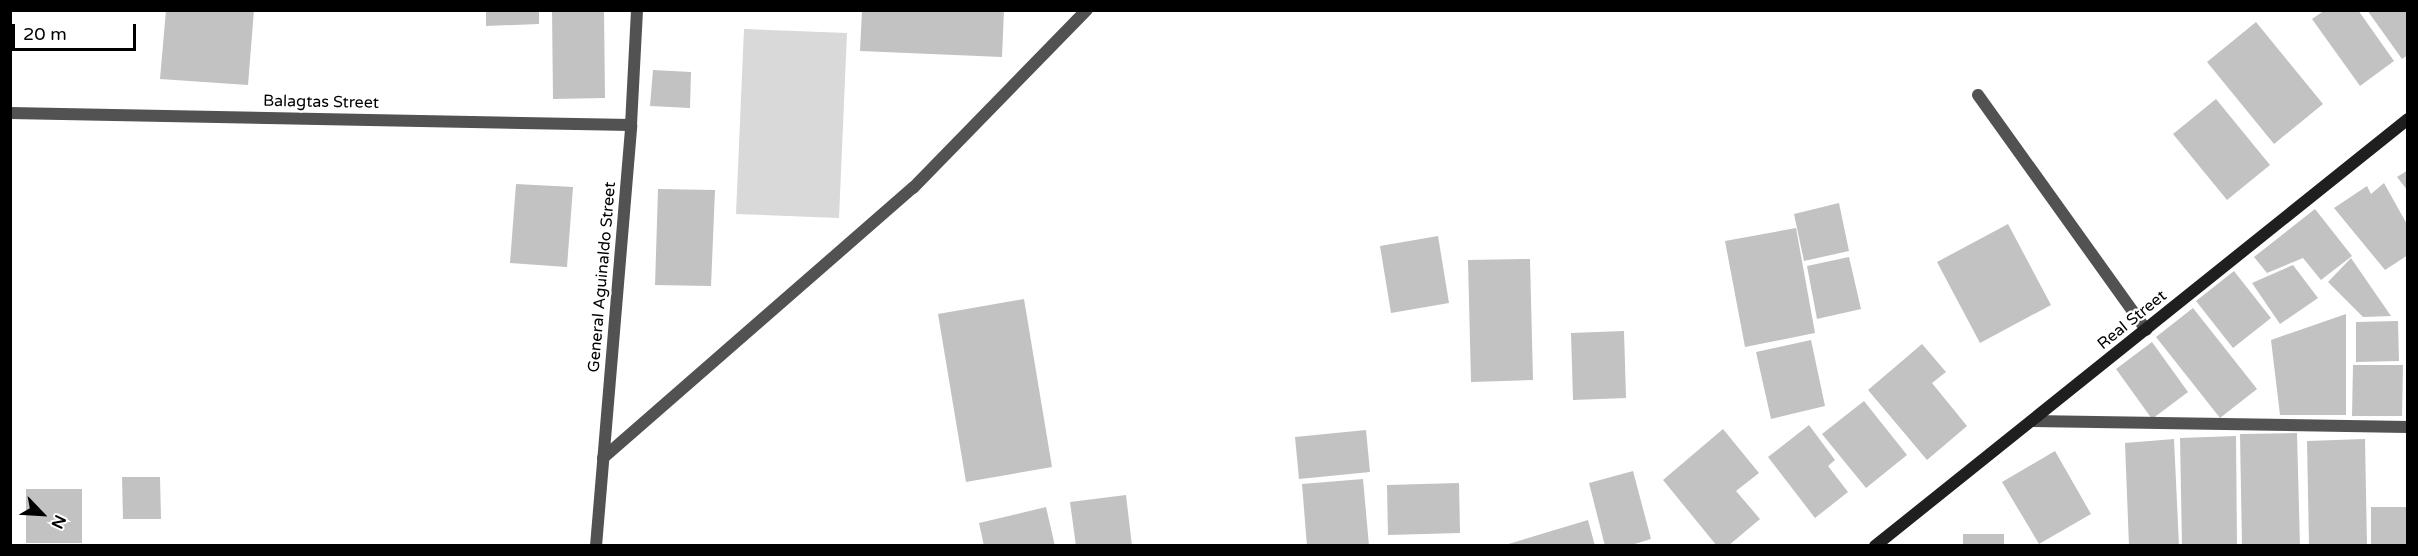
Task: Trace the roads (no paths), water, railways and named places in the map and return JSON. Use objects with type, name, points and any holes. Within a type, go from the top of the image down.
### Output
[{"type":"main road","name":"Real Street","points":[[1875,546],[2408,119]]},
{"type":"street","name":"General Aguinaldo Street","points":[[596,546],[631,125],[637,10]]},
{"type":"street","points":[[603,458],[914,188],[1087,10]]},
{"type":"street","points":[[1978,95],[2146,330]]},
{"type":"street","name":"Balagtas Street","points":[[10,113],[631,125]]},
{"type":"street","points":[[2032,421],[2408,427]]}]
